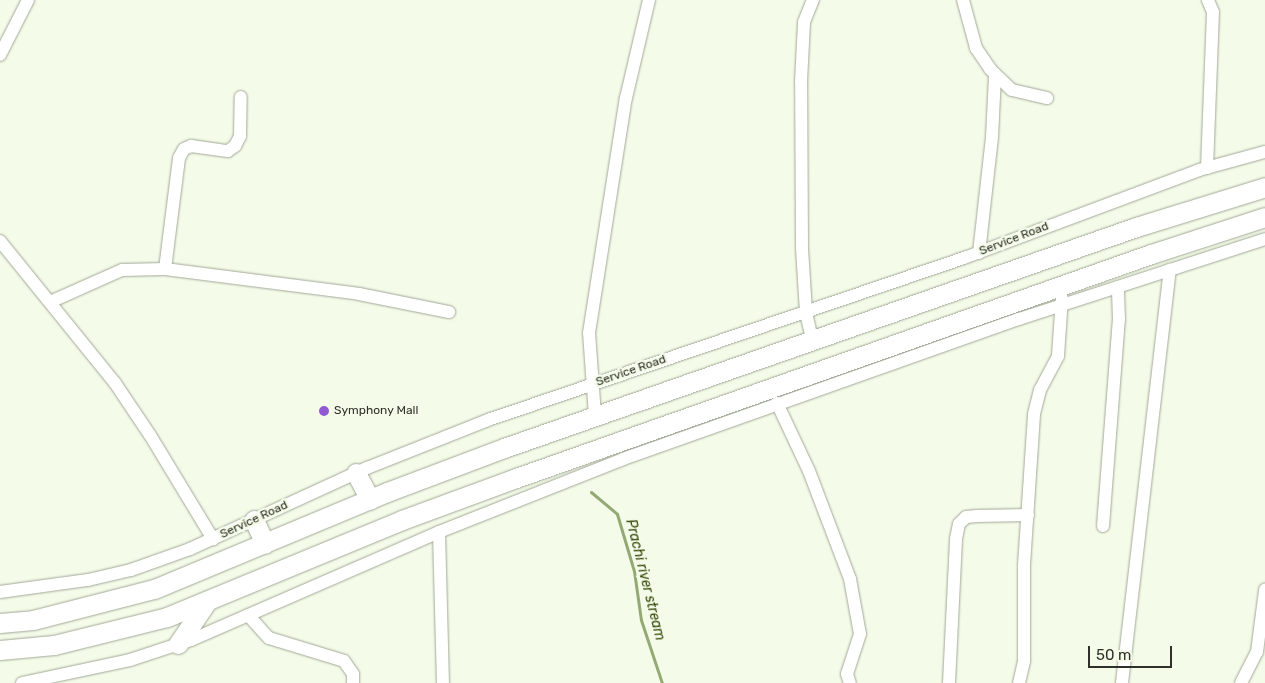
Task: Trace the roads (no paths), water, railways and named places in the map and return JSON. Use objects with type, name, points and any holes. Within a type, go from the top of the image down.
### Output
[{"type":"highway","points":[[0,623],[33,620],[154,589],[370,499],[595,416],[1136,227],[1265,187]]},
{"type":"highway","points":[[0,650],[54,645],[166,617],[402,520],[824,378],[1061,285],[1265,217]]},
{"type":"highway","points":[[356,473],[370,499]]},
{"type":"highway","points":[[254,520],[265,544]]},
{"type":"highway","points":[[178,644],[208,600]]},
{"type":"street","points":[[0,55],[28,0]]},
{"type":"street","points":[[595,416],[589,333],[626,98],[649,0]]},
{"type":"street","points":[[812,339],[806,312],[802,248],[801,82],[804,22],[813,0]]},
{"type":"street","points":[[963,0],[976,48],[995,74],[1012,90],[1047,98]]},
{"type":"street","points":[[1207,168],[1213,12],[1208,0]]},
{"type":"street","points":[[978,252],[992,137],[995,74]]},
{"type":"street","points":[[165,269],[179,158],[184,149],[191,146],[228,151],[235,146],[240,136],[241,97]]},
{"type":"street","name":"Service Road","points":[[0,592],[88,580],[131,570],[213,539],[356,473],[488,420],[978,252],[1207,168],[1265,152]]},
{"type":"street","points":[[22,683],[130,660],[178,644],[439,532],[623,458],[777,403],[824,378],[1063,305],[1265,239]]},
{"type":"street","points":[[0,241],[120,390],[213,539]]},
{"type":"street","points":[[50,302],[122,270],[165,269],[359,294],[449,312]]},
{"type":"street","points":[[1122,683],[1170,270]]},
{"type":"street","points":[[1019,683],[1024,661],[1028,514],[1034,414],[1040,390],[1058,356],[1063,305],[1061,285]]},
{"type":"street","points":[[1103,526],[1119,320],[1118,287]]},
{"type":"street","points":[[777,403],[810,470],[850,579],[860,634],[847,674],[850,683]]},
{"type":"street","points":[[949,683],[956,539],[959,524],[966,518],[977,516],[1028,514]]},
{"type":"street","points":[[439,532],[443,683]]},
{"type":"street","points":[[1241,683],[1257,652],[1265,590]]},
{"type":"street","points":[[248,615],[269,638],[344,661],[353,674],[353,683]]},
{"type":"waterway","name":"Prachi river stream","points":[[591,492],[617,514],[634,571],[641,620],[662,683]]},
{"type":"place","name":"Symphony Mall","points":[[324,411]]}]
